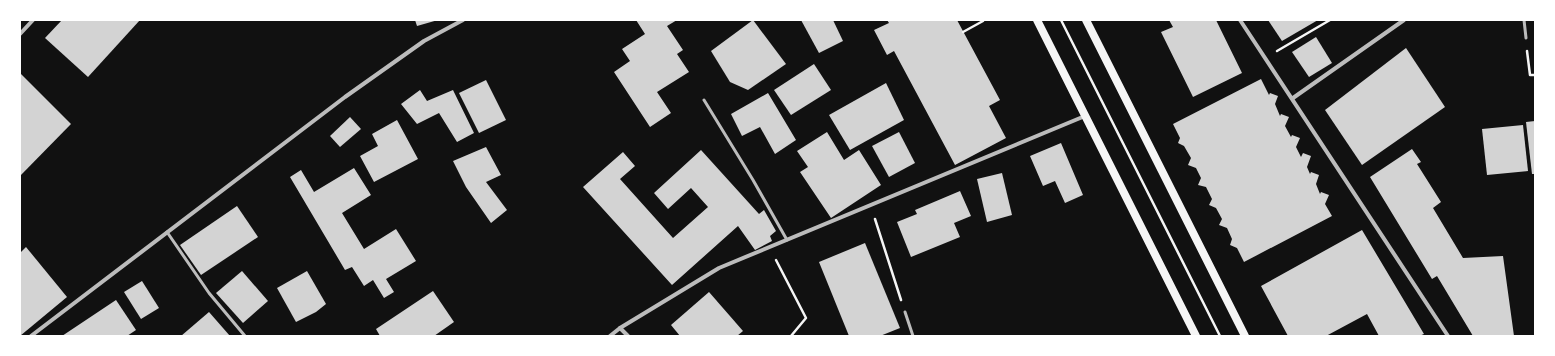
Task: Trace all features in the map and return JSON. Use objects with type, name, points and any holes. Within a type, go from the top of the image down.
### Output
[{"type":"main road","points":[[1086,20],[1245,336]]},
{"type":"main road","points":[[1039,21],[1085,116],[1196,336]]},
{"type":"street","points":[[20,34],[33,20]]},
{"type":"street","points":[[32,336],[166,232],[345,97],[424,41],[463,20]]},
{"type":"street","points":[[1240,20],[1448,336]]},
{"type":"street","points":[[1292,98],[1404,20]]},
{"type":"street","points":[[610,336],[620,328],[719,268],[1085,116]]},
{"type":"street","points":[[620,328],[628,336]]},
{"type":"lane","points":[[1524,20],[1526,38]]},
{"type":"lane","points":[[20,26],[24,29]]},
{"type":"lane","points":[[704,100],[754,180],[787,240]]},
{"type":"lane","points":[[166,232],[209,292],[245,336]]},
{"type":"lane","points":[[905,312],[913,336]]},
{"type":"path","points":[[1061,20],[1220,336]]},
{"type":"path","points":[[1279,50],[1330,20]]},
{"type":"path","points":[[963,32],[983,21]]},
{"type":"path","points":[[1526,38],[1530,75],[1535,75]]},
{"type":"path","points":[[870,205],[905,312]]},
{"type":"path","points":[[769,247],[806,318],[791,336]]},
{"type":"building","points":[[62,20],[140,20],[88,77],[45,38]]},
{"type":"building","points":[[415,20],[438,20],[417,26]]},
{"type":"building","points":[[636,20],[677,20],[667,26],[683,50],[677,54],[689,72],[657,92],[671,113],[650,127],[614,72],[630,61],[622,49],[645,34]]},
{"type":"building","points":[[753,20],[786,64],[748,90],[730,82],[711,51]]},
{"type":"building","points":[[801,20],[833,20],[843,41],[819,53]]},
{"type":"building","points":[[887,20],[957,20],[1000,100],[989,106],[1006,138],[955,165],[894,51],[887,55],[874,30],[889,23]]},
{"type":"building","points":[[1169,20],[1216,20],[1242,73],[1193,97],[1161,32],[1173,27]]},
{"type":"building","points":[[1268,20],[1318,20],[1282,41]]},
{"type":"building","points":[[1316,37],[1332,63],[1309,77],[1292,52]]},
{"type":"building","points":[[1406,48],[1445,107],[1362,165],[1325,110]]},
{"type":"building","points":[[814,64],[831,90],[791,115],[774,90]]},
{"type":"building","points":[[20,73],[71,124],[20,176]]},
{"type":"building","points":[[1261,79],[1269,95],[1270,93],[1278,96],[1275,104],[1280,116],[1281,114],[1289,117],[1285,126],[1291,137],[1292,135],[1300,138],[1296,147],[1301,157],[1303,153],[1311,156],[1307,167],[1310,174],[1311,172],[1319,175],[1316,184],[1320,194],[1321,192],[1329,195],[1325,204],[1332,216],[1244,262],[1237,248],[1230,245],[1232,239],[1227,228],[1219,225],[1222,219],[1216,208],[1209,205],[1212,199],[1206,187],[1198,185],[1201,178],[1196,168],[1188,165],[1191,158],[1184,146],[1178,143],[1180,138],[1173,124]]},
{"type":"building","points":[[486,80],[506,120],[479,133],[459,93]]},
{"type":"building","points":[[886,83],[904,120],[850,150],[829,115]]},
{"type":"building","points":[[420,90],[427,101],[453,90],[474,133],[457,142],[439,113],[417,124],[401,104]]},
{"type":"building","points":[[768,93],[796,140],[775,154],[760,127],[742,136],[731,114]]},
{"type":"building","points":[[350,117],[361,129],[340,147],[330,136]]},
{"type":"building","points":[[397,120],[418,159],[374,182],[360,156],[378,146],[372,134]]},
{"type":"building","points":[[1535,121],[1535,174],[1532,174],[1526,122]]},
{"type":"building","points":[[1523,125],[1528,171],[1487,175],[1482,129]]},
{"type":"building","points":[[827,132],[844,160],[859,150],[881,185],[831,218],[800,172],[808,167],[797,151]]},
{"type":"building","points":[[899,132],[915,163],[889,177],[872,146]]},
{"type":"building","points":[[1061,143],[1083,195],[1065,203],[1055,181],[1043,186],[1030,156]]},
{"type":"building","points":[[486,147],[501,175],[486,182],[507,210],[491,223],[466,187],[453,161]]},
{"type":"building","points":[[1412,149],[1421,162],[1417,164],[1441,202],[1433,208],[1463,258],[1503,256],[1514,336],[1473,336],[1437,276],[1432,279],[1370,177]]},
{"type":"building","points":[[701,150],[759,214],[764,210],[776,231],[770,236],[772,241],[755,250],[738,226],[672,285],[583,187],[623,152],[635,166],[620,179],[673,238],[708,207],[691,188],[668,209],[654,193]]},
{"type":"building","points":[[354,168],[371,195],[342,213],[364,249],[396,229],[416,261],[386,279],[394,292],[384,298],[373,280],[364,286],[352,267],[345,270],[290,177],[301,170],[314,192]]},
{"type":"building","points":[[1002,173],[1012,215],[987,222],[977,179]]},
{"type":"building","points":[[960,191],[971,216],[954,223],[960,237],[911,257],[897,222],[917,214],[915,210]]},
{"type":"building","points":[[237,206],[258,237],[201,275],[180,245]]},
{"type":"building","points":[[1362,230],[1424,334],[1419,336],[1379,336],[1367,314],[1326,336],[1288,336],[1261,286]]},
{"type":"building","points":[[865,243],[900,328],[880,336],[849,336],[819,262]]},
{"type":"building","points":[[26,247],[67,297],[20,336],[20,253]]},
{"type":"building","points":[[242,271],[268,301],[243,323],[216,293]]},
{"type":"building","points":[[307,271],[326,304],[316,312],[296,322],[277,288]]},
{"type":"building","points":[[142,281],[159,308],[141,319],[124,292]]},
{"type":"building","points":[[433,291],[454,322],[434,336],[380,336],[376,329]]},
{"type":"building","points":[[709,292],[743,331],[737,336],[680,336],[671,325]]},
{"type":"building","points":[[116,300],[136,330],[127,336],[62,336]]},
{"type":"building","points":[[209,312],[230,336],[181,336]]}]
